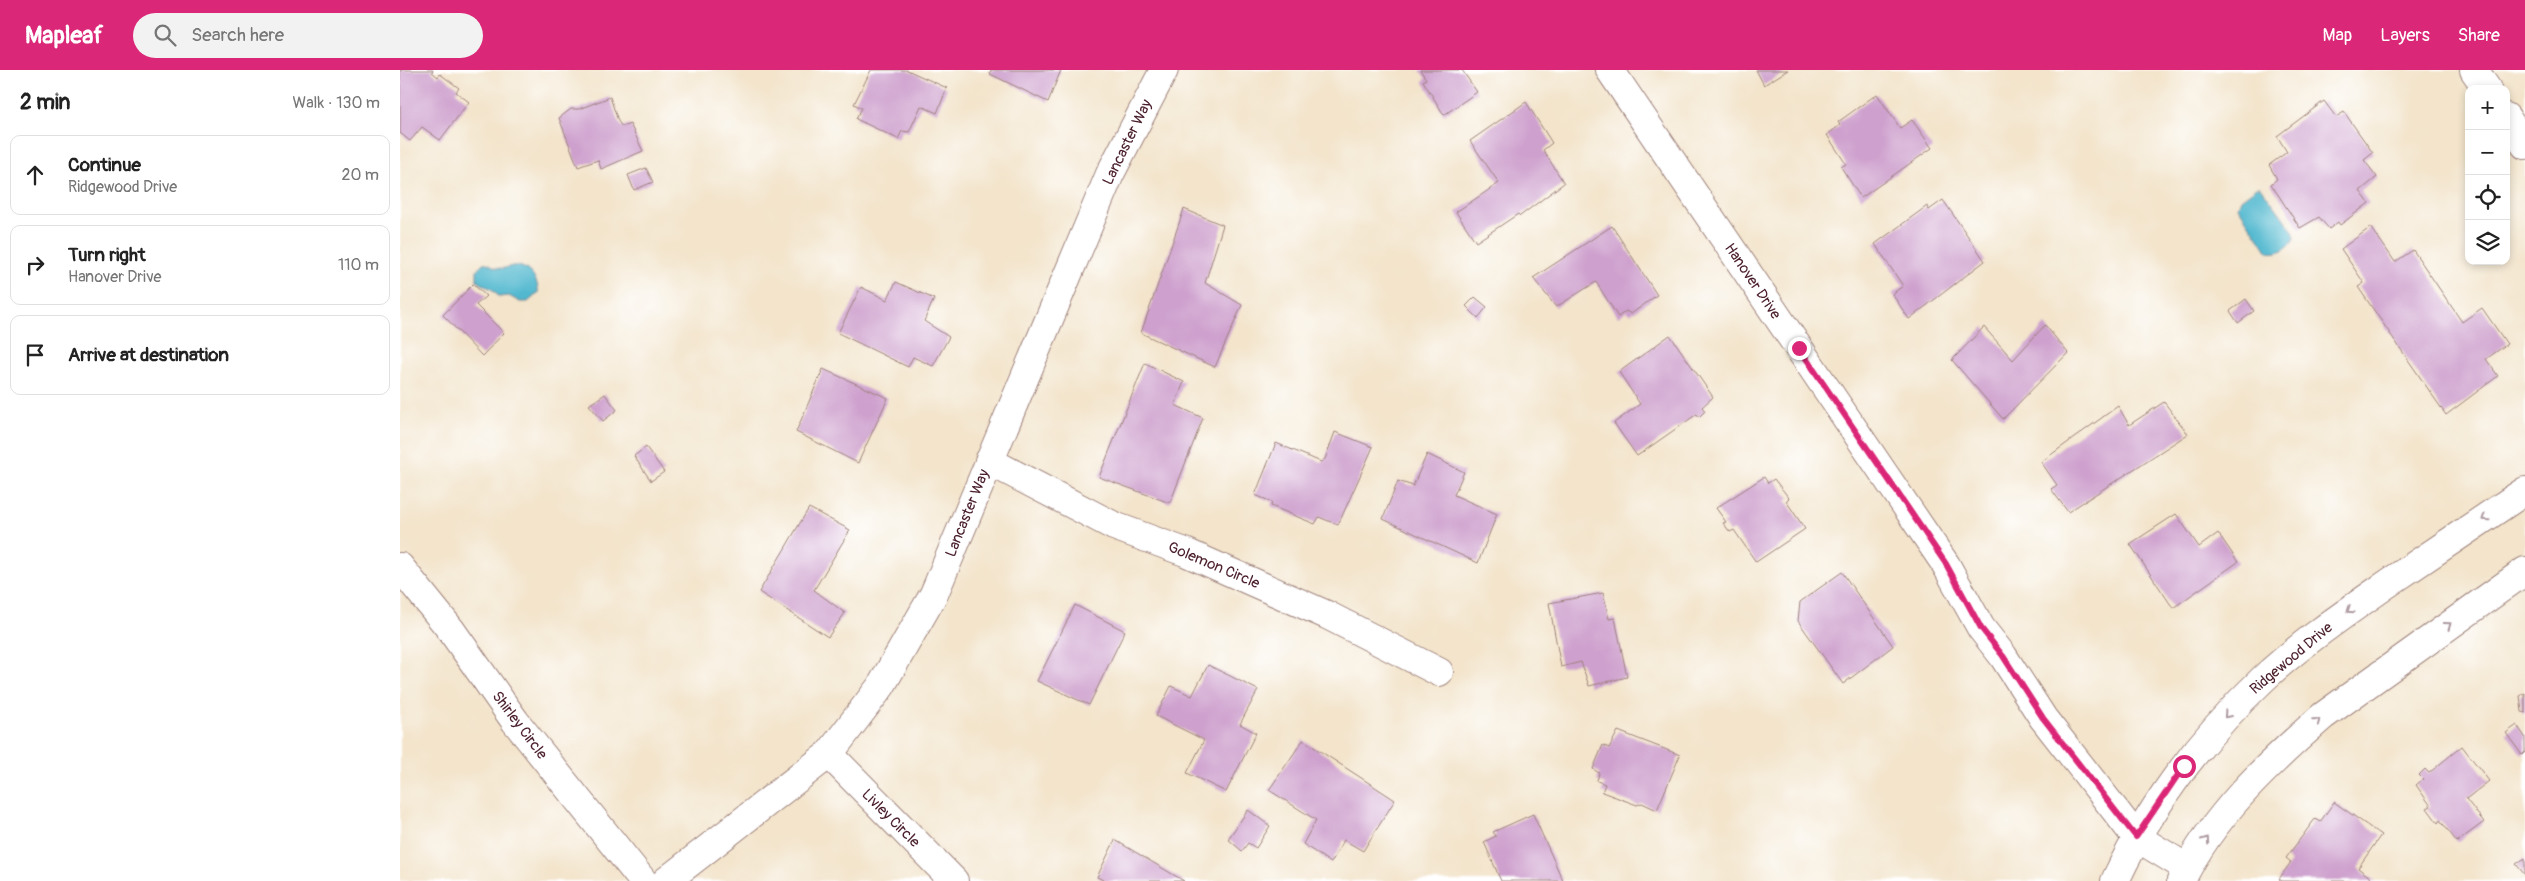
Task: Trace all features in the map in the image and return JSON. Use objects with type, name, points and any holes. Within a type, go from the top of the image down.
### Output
[{"type":"street","name":"Lancaster Way","points":[[666,881],[829,754],[881,686],[934,594],[988,461],[1110,174],[1164,70]]},
{"type":"street","name":"Hanover Drive","points":[[1610,70],[1946,564],[1981,628],[2003,656],[2043,718],[2136,837],[2184,875]]},
{"type":"street","points":[[2474,70],[2484,85]]},
{"type":"street","points":[[2510,123],[2525,144]]},
{"type":"street","name":"Golemon Circle","points":[[988,461],[1114,526],[1185,552],[1327,614],[1439,672]]},
{"type":"street","name":"Ridgewood Drive","points":[[2114,881],[2136,837],[2163,796],[2205,740],[2264,678],[2329,624],[2525,491]]},
{"type":"street","name":"Shirley Circle","points":[[400,567],[451,630],[515,721],[643,881]]},
{"type":"street","points":[[2184,875],[2234,803],[2292,743],[2338,705],[2525,571]]},
{"type":"street","name":"Livley Circle","points":[[829,754],[954,881]]},
{"type":"water","points":[[2257,187],[2261,187],[2293,231],[2295,238],[2287,247],[2280,251],[2268,252],[2238,207],[2241,199]]},
{"type":"water","points":[[483,263],[488,263],[498,268],[518,266],[528,270],[537,283],[538,293],[528,302],[520,302],[509,296],[499,297],[493,290],[477,281],[477,270]]},
{"type":"building","points":[[400,70],[433,70],[432,72],[438,77],[440,74],[459,88],[456,92],[469,102],[440,140],[422,127],[410,141],[400,133]]},
{"type":"building","points":[[871,70],[907,70],[947,88],[937,113],[921,106],[909,132],[902,131],[898,139],[856,119],[862,108],[854,104]]},
{"type":"building","points":[[991,70],[1061,70],[1048,102],[990,74]]},
{"type":"building","points":[[1420,70],[1462,70],[1477,92],[1444,115],[1423,81],[1426,79]]},
{"type":"building","points":[[1756,70],[1788,70],[1764,85]]},
{"type":"building","points":[[1877,94],[1900,128],[1912,120],[1932,148],[1861,198],[1841,167],[1846,164],[1827,135],[1840,125],[1838,122]]},
{"type":"building","points":[[610,97],[618,121],[622,127],[630,124],[643,151],[601,169],[598,160],[578,167],[559,118],[571,109],[579,109]]},
{"type":"building","points":[[2324,101],[2336,117],[2344,112],[2373,153],[2364,160],[2377,177],[2360,191],[2369,203],[2340,225],[2338,222],[2329,229],[2319,217],[2300,228],[2271,184],[2277,179],[2269,165],[2287,152],[2277,136]]},
{"type":"building","points":[[1526,102],[1552,143],[1543,150],[1564,183],[1520,216],[1518,214],[1476,242],[1456,212],[1499,183],[1470,141]]},
{"type":"building","points":[[646,168],[653,182],[634,190],[628,175]]},
{"type":"building","points":[[1943,200],[1985,261],[1909,319],[1892,294],[1903,286],[1875,244],[1927,206],[1929,210]]},
{"type":"building","points":[[1184,209],[1223,225],[1205,283],[1242,305],[1215,367],[1141,333]]},
{"type":"building","points":[[1612,226],[1657,295],[1631,314],[1626,311],[1618,317],[1596,282],[1556,307],[1533,278]]},
{"type":"building","points":[[2371,227],[2395,262],[2413,250],[2462,322],[2482,308],[2507,344],[2486,359],[2498,376],[2446,415],[2358,287],[2364,283],[2341,249]]},
{"type":"building","points":[[896,282],[934,299],[924,321],[949,337],[933,366],[913,357],[908,367],[838,333],[861,287],[887,300]]},
{"type":"building","points":[[473,284],[486,296],[476,305],[504,333],[482,356],[443,315]]},
{"type":"building","points":[[1475,297],[1487,307],[1478,318],[1466,306]]},
{"type":"building","points":[[2246,299],[2254,311],[2238,323],[2230,311]]},
{"type":"building","points":[[2045,325],[2068,353],[2003,419],[1952,360],[1984,327],[2013,360]]},
{"type":"building","points":[[1670,335],[1713,397],[1702,407],[1705,411],[1699,417],[1697,414],[1637,456],[1614,423],[1640,404],[1619,372]]},
{"type":"building","points":[[1145,363],[1184,382],[1175,405],[1203,418],[1170,503],[1099,477]]},
{"type":"building","points":[[823,369],[888,398],[858,463],[796,432]]},
{"type":"building","points":[[605,394],[617,410],[603,421],[589,405]]},
{"type":"building","points":[[2164,402],[2188,434],[2068,512],[2051,489],[2057,485],[2041,462],[2118,406],[2129,425]]},
{"type":"building","points":[[1335,432],[1373,447],[1338,525],[1319,517],[1315,524],[1271,506],[1272,502],[1255,495],[1276,443],[1321,462],[1325,459]]},
{"type":"building","points":[[646,447],[664,472],[651,481],[634,456]]},
{"type":"building","points":[[1427,454],[1464,472],[1454,495],[1497,514],[1478,563],[1383,519],[1398,481],[1413,486]]},
{"type":"building","points":[[1764,477],[1768,483],[1774,479],[1789,498],[1786,501],[1805,529],[1756,562],[1734,530],[1730,532],[1723,523],[1726,522],[1716,508]]},
{"type":"building","points":[[809,508],[850,530],[814,590],[845,613],[828,637],[759,592]]},
{"type":"building","points":[[2176,514],[2199,547],[2218,533],[2238,562],[2173,608],[2130,544]]},
{"type":"building","points":[[1842,572],[1893,646],[1843,684],[1798,621],[1800,602]]},
{"type":"building","points":[[1603,593],[1609,619],[1615,618],[1627,677],[1589,686],[1581,662],[1561,667],[1549,603]]},
{"type":"building","points":[[1075,605],[1125,631],[1089,705],[1037,681]]},
{"type":"building","points":[[1208,665],[1258,690],[1240,724],[1256,733],[1226,792],[1187,773],[1204,740],[1156,716],[1171,686],[1192,696]]},
{"type":"building","points":[[2525,693],[2525,713],[2522,712],[2520,696]]},
{"type":"building","points":[[2517,725],[2525,737],[2525,752],[2522,755],[2506,733]]},
{"type":"building","points":[[1618,731],[1680,755],[1657,810],[1642,803],[1637,805],[1602,792],[1605,784],[1597,781],[1599,773],[1593,769],[1603,745],[1609,748]]},
{"type":"building","points":[[1303,740],[1395,800],[1363,851],[1344,840],[1331,863],[1303,844],[1316,820],[1269,790]]},
{"type":"building","points":[[2462,746],[2489,781],[2466,799],[2484,822],[2457,842],[2440,820],[2438,823],[2427,808],[2431,806],[2416,785],[2423,779],[2419,775],[2425,769],[2429,773]]},
{"type":"building","points":[[2334,802],[2381,835],[2358,868],[2375,881],[2282,881],[2279,879],[2291,862],[2286,858],[2315,819],[2320,822]]},
{"type":"building","points":[[1248,810],[1270,826],[1256,848],[1248,843],[1242,851],[1228,839]]},
{"type":"building","points":[[1533,814],[1563,881],[1501,881],[1484,842],[1496,836],[1493,832]]},
{"type":"building","points":[[1115,840],[1184,881],[1105,881],[1097,877]]},
{"type":"building","points":[[2525,858],[2525,875],[2516,864]]},
{"type":"route","points":[[1799,348],[1923,533],[1946,564],[1981,628],[2003,656],[2043,718],[2136,837],[2184,766]]}]
